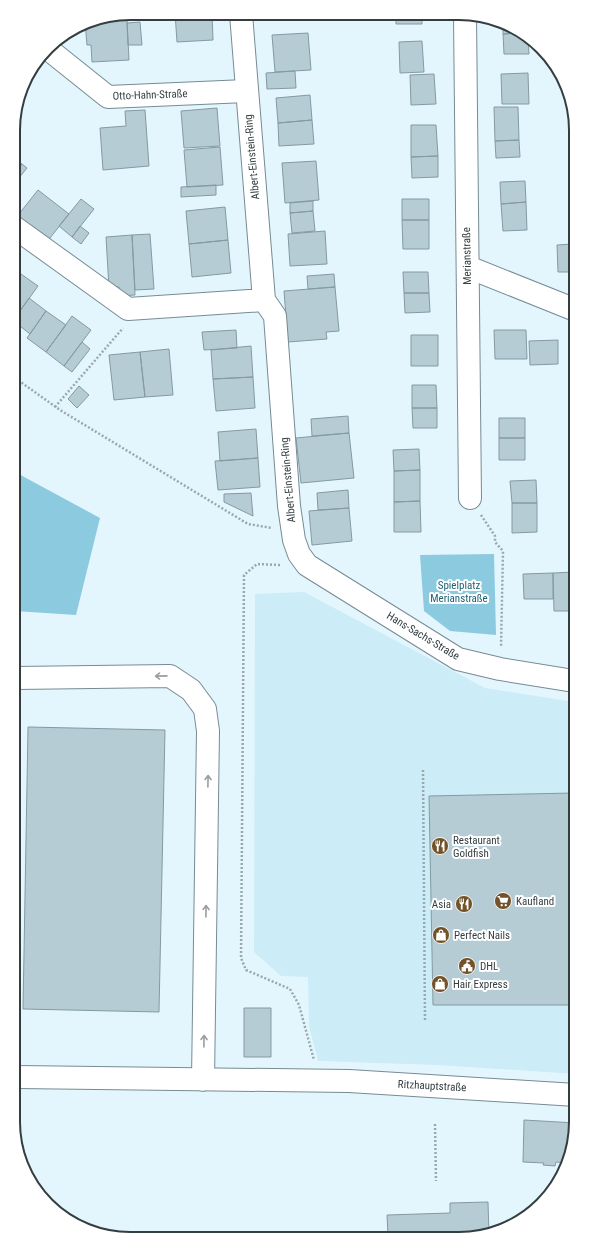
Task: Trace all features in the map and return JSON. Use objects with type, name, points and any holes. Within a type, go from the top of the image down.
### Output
[{"type":"street","name":"Albert-Einstein-Ring","points":[[241,20],[264,300],[275,316],[289,506],[294,540],[299,554],[307,565]]},
{"type":"street","name":"Merianstraße","points":[[465,20],[470,498]]},
{"type":"street","name":"Otto-Hahn-Straße","points":[[52,52],[108,97],[246,91]]},
{"type":"street","points":[[20,231],[128,309],[264,300]]},
{"type":"street","points":[[468,267],[569,307]]},
{"type":"street","name":"Hans-Sachs-Straße","points":[[307,565],[458,659],[500,669],[569,680]]},
{"type":"street","points":[[20,678],[170,676],[191,690],[205,709],[208,731],[203,1080]]},
{"type":"street","name":"Ritzhauptstraße","points":[[20,1077],[356,1082],[569,1095]]},
{"type":"path","points":[[55,407],[141,308]]},
{"type":"path","points":[[20,382],[55,407],[248,524],[275,528],[292,527]]},
{"type":"path","points":[[470,498],[495,536],[495,542],[503,551],[500,669]]},
{"type":"path","points":[[307,565],[257,564],[244,575],[241,958],[246,970],[290,989],[299,1004],[319,1082]]},
{"type":"path","points":[[424,770],[425,1022]]},
{"type":"path","points":[[435,1124],[436,1182]]},
{"type":"shaded area","points":[[304,592],[485,688],[569,701],[569,1074],[438,1065],[318,1061],[309,1026],[308,977],[281,976],[254,952],[255,594]]},
{"type":"green space","points":[[20,475],[100,518],[76,615],[20,611]]},
{"type":"green space","name":"Spielplatz Merianstraße","points":[[494,554],[496,635],[450,631],[424,611],[420,555]]},
{"type":"building","points":[[127,20],[129,60],[92,62],[91,45],[87,45],[86,29],[108,22]]},
{"type":"building","points":[[175,20],[212,20],[213,40],[177,42]]},
{"type":"building","points":[[396,20],[422,20],[422,24],[396,24]]},
{"type":"building","points":[[140,22],[142,45],[128,45],[127,23]]},
{"type":"building","points":[[503,29],[512,33],[503,34]]},
{"type":"building","points":[[308,33],[311,70],[275,72],[272,35]]},
{"type":"building","points":[[512,33],[528,45],[529,54],[504,54],[503,34]]},
{"type":"building","points":[[422,41],[424,72],[400,73],[399,42]]},
{"type":"building","points":[[295,71],[296,88],[267,89],[266,73]]},
{"type":"building","points":[[528,73],[529,104],[502,104],[501,74]]},
{"type":"building","points":[[434,74],[436,104],[411,105],[410,75]]},
{"type":"building","points":[[310,95],[312,120],[278,123],[276,98]]},
{"type":"building","points":[[494,107],[518,107],[519,140],[495,141]]},
{"type":"building","points":[[217,108],[220,146],[184,148],[181,111]]},
{"type":"building","points":[[145,110],[149,166],[103,170],[100,128],[126,126],[125,111]]},
{"type":"building","points":[[312,120],[314,144],[279,146],[278,123]]},
{"type":"building","points":[[411,125],[436,125],[438,156],[411,157]]},
{"type":"building","points":[[519,140],[520,157],[496,158],[495,141]]},
{"type":"building","points":[[220,147],[223,185],[187,187],[184,150]]},
{"type":"building","points":[[438,156],[438,177],[412,178],[411,157]]},
{"type":"building","points":[[316,161],[319,200],[285,203],[282,163]]},
{"type":"building","points":[[22,164],[27,168],[20,177],[20,166]]},
{"type":"building","points":[[525,181],[526,202],[501,204],[500,182]]},
{"type":"building","points":[[216,185],[216,195],[181,197],[181,187]]},
{"type":"building","points":[[38,190],[69,214],[46,243],[20,223],[20,213]]},
{"type":"building","points":[[81,199],[94,209],[72,237],[59,226]]},
{"type":"building","points":[[402,199],[429,199],[429,220],[402,220]]},
{"type":"building","points":[[313,201],[313,211],[290,213],[290,203]]},
{"type":"building","points":[[526,202],[527,230],[503,231],[501,204]]},
{"type":"building","points":[[225,207],[228,240],[189,244],[186,211]]},
{"type":"building","points":[[313,211],[315,231],[292,233],[290,213]]},
{"type":"building","points":[[402,220],[429,220],[429,249],[403,249]]},
{"type":"building","points":[[80,226],[89,233],[81,244],[72,237]]},
{"type":"building","points":[[325,231],[327,264],[290,266],[288,234]]},
{"type":"building","points":[[150,234],[154,289],[135,290],[132,235]]},
{"type":"building","points":[[132,235],[135,295],[119,296],[119,287],[109,288],[106,237]]},
{"type":"building","points":[[228,240],[231,273],[192,277],[189,244]]},
{"type":"building","points":[[569,244],[569,272],[558,272],[557,245]]},
{"type":"building","points":[[403,272],[428,272],[429,293],[404,293]]},
{"type":"building","points":[[21,274],[38,286],[20,311]]},
{"type":"building","points":[[334,274],[335,287],[308,289],[307,276]]},
{"type":"building","points":[[335,287],[339,331],[326,332],[327,339],[288,342],[284,291]]},
{"type":"building","points":[[404,293],[429,293],[430,312],[405,313]]},
{"type":"building","points":[[29,298],[46,311],[30,334],[20,326],[20,311]]},
{"type":"building","points":[[46,311],[66,325],[46,352],[27,338]]},
{"type":"building","points":[[72,316],[91,330],[64,366],[46,352]]},
{"type":"building","points":[[236,330],[237,348],[204,350],[202,332]]},
{"type":"building","points":[[494,330],[526,330],[527,359],[495,359]]},
{"type":"building","points":[[411,335],[438,335],[438,366],[411,366]]},
{"type":"building","points":[[558,340],[558,364],[530,365],[529,341]]},
{"type":"building","points":[[82,342],[90,349],[72,372],[64,366]]},
{"type":"building","points":[[251,346],[253,377],[213,379],[211,350]]},
{"type":"building","points":[[169,349],[173,395],[145,397],[140,352]]},
{"type":"building","points":[[140,352],[145,397],[114,400],[109,355]]},
{"type":"building","points":[[253,377],[255,408],[216,411],[213,379]]},
{"type":"building","points":[[412,385],[436,385],[437,408],[412,408]]},
{"type":"building","points":[[79,386],[89,395],[77,408],[68,399]]},
{"type":"building","points":[[412,408],[437,408],[437,428],[413,428]]},
{"type":"building","points":[[348,416],[349,433],[312,436],[311,419]]},
{"type":"building","points":[[499,418],[525,418],[525,438],[499,438]]},
{"type":"building","points":[[256,429],[258,458],[220,461],[218,432]]},
{"type":"building","points":[[349,433],[354,478],[301,483],[296,438]]},
{"type":"building","points":[[499,438],[525,438],[525,460],[499,460]]},
{"type":"building","points":[[419,449],[420,470],[394,471],[393,450]]},
{"type":"building","points":[[258,458],[260,487],[218,490],[215,461]]},
{"type":"building","points":[[420,470],[420,501],[394,502],[394,471]]},
{"type":"building","points":[[536,480],[537,503],[512,503],[510,481]]},
{"type":"building","points":[[348,490],[349,508],[318,510],[317,493]]},
{"type":"building","points":[[251,493],[253,516],[224,502],[224,494]]},
{"type":"building","points":[[420,501],[421,532],[394,532],[394,502]]},
{"type":"building","points":[[512,503],[537,503],[537,532],[512,533]]},
{"type":"building","points":[[349,508],[352,541],[312,545],[309,511]]},
{"type":"building","points":[[569,572],[569,611],[554,611],[553,573]]},
{"type":"building","points":[[553,573],[553,599],[524,599],[523,574]]},
{"type":"building","points":[[28,727],[165,730],[159,1012],[23,1009]]},
{"type":"building","name":"Kaufland","points":[[569,793],[569,1005],[433,1005],[429,796]]},
{"type":"building","points":[[244,1008],[271,1008],[271,1057],[244,1057]]},
{"type":"building","points":[[524,1120],[569,1123],[567,1144],[561,1162],[556,1162],[555,1166],[543,1165],[544,1163],[523,1162]]},
{"type":"building","points":[[488,1202],[489,1228],[459,1232],[388,1232],[387,1215],[450,1213],[450,1203]]},
{"type":"place","name":"Restaurant Goldfish","points":[[440,846]]},
{"type":"place","name":"Kaufland","points":[[503,901]]},
{"type":"place","name":"Asia","points":[[464,904]]},
{"type":"place","name":"Perfect Nails","points":[[441,935]]},
{"type":"place","name":"DHL","points":[[467,966]]},
{"type":"place","name":"Hair Express","points":[[440,984]]}]
